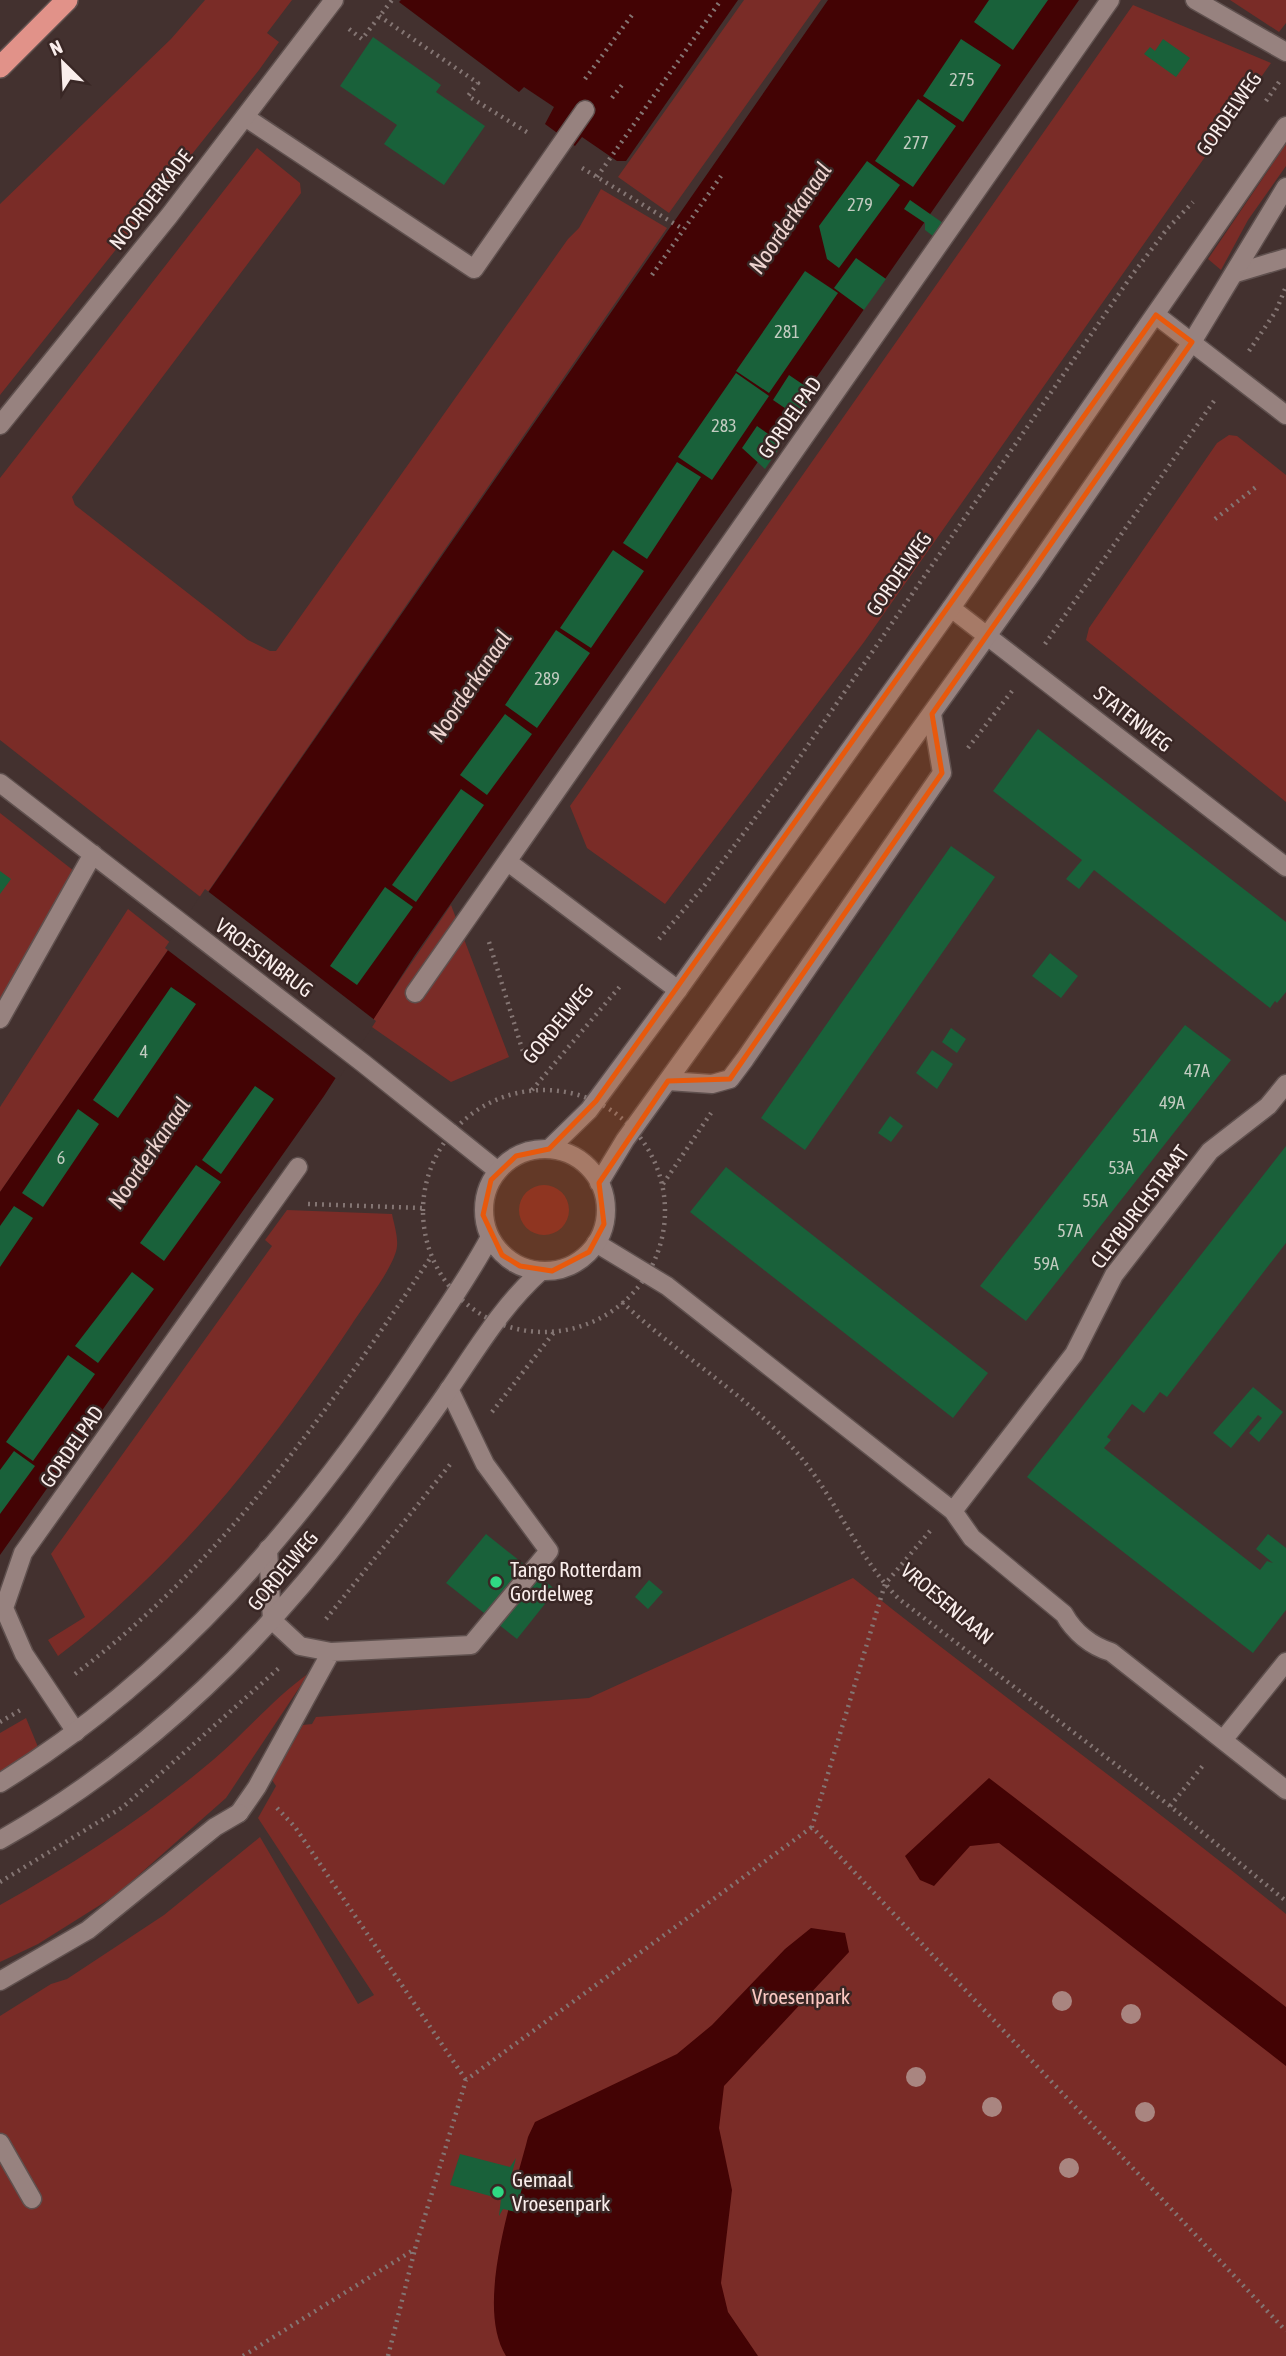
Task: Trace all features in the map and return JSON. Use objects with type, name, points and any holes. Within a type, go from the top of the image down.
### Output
[{"type":"highway","points":[[0,67],[67,0]]},
{"type":"street","name":"GORDELPAD","points":[[415,993],[1110,0]]},
{"type":"street","points":[[1195,0],[1286,52]]},
{"type":"street","name":"NOORDERKADE","points":[[0,425],[330,6]]},
{"type":"street","points":[[245,117],[474,269],[585,110]]},
{"type":"street","points":[[549,1149],[589,1110],[678,990],[951,608],[1286,126]]},
{"type":"street","points":[[599,1182],[614,1156],[988,636],[1192,342],[1286,187]]},
{"type":"street","points":[[1236,273],[1286,258]]},
{"type":"street","points":[[1156,316],[1286,415]]},
{"type":"street","name":"STATENWEG","points":[[951,608],[1286,867]]},
{"type":"street","points":[[668,1081],[712,1084],[730,1079],[943,773],[932,713]]},
{"type":"street","name":"VROESENBRUG","points":[[0,783],[363,1063],[498,1171]]},
{"type":"street","points":[[0,1019],[93,854]]},
{"type":"street","points":[[508,862],[678,990]]},
{"type":"street","name":"CLEYBURCHSTRAAT","points":[[953,1511],[1074,1354],[1114,1275],[1210,1151],[1268,1107],[1286,1084]]},
{"type":"street","points":[[549,1149],[578,1159],[599,1182],[606,1213],[596,1243],[572,1265],[541,1271],[511,1261],[490,1237],[484,1203],[491,1180],[516,1156],[549,1149]]},
{"type":"street","name":"GORDELPAD","points":[[76,1732],[24,1654],[4,1608],[23,1553],[298,1167]]},
{"type":"street","name":"GORDELWEG","points":[[0,1783],[76,1732],[186,1638],[268,1549],[302,1511],[363,1432],[490,1237]]},
{"type":"street","points":[[596,1243],[667,1286],[953,1511],[972,1538],[1064,1614],[1071,1627],[1098,1648],[1111,1652],[1286,1790]]},
{"type":"street","name":"GORDELWEG","points":[[0,1840],[55,1807],[138,1745],[209,1683],[272,1620],[347,1530],[449,1389],[502,1310],[541,1271]]},
{"type":"street","points":[[268,1549],[272,1620],[300,1646],[331,1652],[471,1645],[549,1551],[485,1464],[449,1389]]},
{"type":"street","points":[[0,1981],[89,1930],[215,1827],[239,1813],[257,1787],[331,1652]]},
{"type":"street","points":[[1223,1740],[1286,1662]]},
{"type":"street","points":[[0,2143],[32,2199]]},
{"type":"path","points":[[330,6],[362,39],[391,0]]},
{"type":"path","points":[[597,177],[721,0]]},
{"type":"path","points":[[577,90],[632,15]]},
{"type":"path","points":[[379,16],[478,83],[468,96],[683,229]]},
{"type":"path","name":"GORDELWEG","points":[[1264,104],[1286,72]]},
{"type":"path","points":[[652,275],[721,176]]},
{"type":"path","name":"GORDELWEG","points":[[509,1095],[532,1090],[704,886],[786,777],[1132,275],[1167,229],[1195,199]]},
{"type":"path","points":[[943,773],[977,739],[1029,666],[1276,311],[1286,284]]},
{"type":"path","points":[[1215,520],[1256,487]]},
{"type":"path","points":[[477,905],[524,1055]]},
{"type":"path","points":[[662,1185],[721,1100],[730,1079]]},
{"type":"path","points":[[0,1722],[49,1693],[116,1643],[162,1602],[236,1524],[328,1402],[431,1256],[422,1208],[430,1169],[450,1135]]},
{"type":"path","points":[[274,1202],[422,1208]]},
{"type":"path","name":"VROESENLAAN","points":[[555,1331],[584,1325],[622,1302],[784,1438],[822,1487],[885,1584],[909,1607],[1170,1807],[1286,1901]]},
{"type":"path","points":[[388,2356],[415,2249],[466,2080],[812,1827],[885,1584],[935,1525],[953,1511]]},
{"type":"path","points":[[1170,1807],[1223,1740]]},
{"type":"path","points":[[257,1787],[295,1827],[466,2080]]},
{"type":"path","points":[[812,1827],[1286,2331]]},
{"type":"path","points":[[243,2356],[415,2249]]},
{"type":"highlighted area","points":[[1156,315],[1192,342],[932,714],[942,773],[730,1079],[668,1081],[599,1183],[604,1224],[589,1252],[552,1271],[520,1266],[502,1255],[483,1215],[491,1180],[516,1156],[549,1149],[596,1101]]},
{"type":"green space","points":[[205,0],[292,0],[267,33],[279,42],[259,70],[0,395],[0,204],[171,39]]},
{"type":"green space","points":[[744,0],[821,0],[669,213],[618,177]]},
{"type":"green space","points":[[1230,0],[1286,0],[1286,23],[1279,32]]},
{"type":"green space","points":[[1133,5],[1271,63],[864,642],[665,904],[587,848],[570,806]]},
{"type":"green space","points":[[1286,144],[1286,166],[1248,220],[1221,270],[1208,259]]},
{"type":"green space","points":[[257,148],[300,183],[301,193],[72,497],[75,505],[248,640],[270,651],[276,651],[568,239],[579,228],[601,189],[667,228],[203,899],[0,740],[0,478]]},
{"type":"green space","points":[[1229,435],[1237,436],[1286,475],[1286,802],[1086,640],[1089,628],[1217,443]]},
{"type":"green space","points":[[0,813],[74,871],[74,878],[0,1000]]},
{"type":"green space","points":[[451,905],[509,1057],[451,1082],[369,1025]]},
{"type":"green space","points":[[128,909],[172,944],[0,1192],[0,1107]]},
{"type":"green space","points":[[534,1186],[554,1186],[568,1200],[568,1220],[554,1234],[534,1234],[520,1220],[520,1200]]},
{"type":"green space","points":[[287,1210],[392,1214],[397,1242],[391,1263],[371,1297],[288,1415],[219,1502],[143,1583],[102,1621],[58,1656],[48,1640],[85,1617],[51,1554],[272,1246],[265,1240]]},
{"type":"green space","name":"Vroesenpark","points":[[853,1578],[1286,1914],[1286,2356],[0,2356],[0,2016],[51,1984],[67,1979],[164,1915],[260,1837],[358,2004],[374,1995],[258,1818],[276,1786],[272,1780],[303,1725],[312,1724],[316,1717],[589,1698]]},
{"type":"green space","points":[[309,1673],[226,1798],[116,1895],[38,1944],[0,1962],[0,1905],[84,1855],[163,1800],[213,1760]]},
{"type":"green space","points":[[26,1718],[38,1747],[0,1772],[0,1733]]},
{"type":"water","points":[[738,0],[626,161],[617,161],[582,137],[575,146],[545,124],[554,107],[524,87],[519,92],[399,2]]},
{"type":"water","name":"Noorderkanaal","points":[[828,0],[1079,0],[415,955],[324,1096],[0,1555],[0,1192]]},
{"type":"water","points":[[989,1778],[1286,2007],[1286,2066],[999,1843],[970,1846],[934,1886],[920,1880],[905,1856]]},
{"type":"water","points":[[811,1928],[845,1933],[849,1952],[724,2086],[719,2128],[732,2190],[721,2283],[728,2312],[758,2356],[506,2356],[497,2334],[495,2279],[506,2217],[528,2137],[535,2122],[677,2054],[712,2025],[785,1949]]},
{"type":"pier","points":[[205,889],[376,1021],[338,1080],[165,948]]},
{"type":"building","points":[[989,0],[1048,0],[1013,50],[974,22]]},
{"type":"building","points":[[373,37],[441,85],[436,92],[485,126],[444,185],[384,144],[397,125],[340,86]]},
{"type":"building","points":[[961,39],[1001,65],[963,122],[923,96]]},
{"type":"building","points":[[1163,39],[1190,58],[1176,77],[1144,54],[1150,47],[1155,51]]},
{"type":"building","points":[[918,99],[956,126],[913,187],[875,161]]},
{"type":"building","points":[[867,161],[900,185],[839,268],[827,259],[819,226]]},
{"type":"building","points":[[910,200],[943,223],[933,236],[925,230],[925,223],[904,209]]},
{"type":"building","points":[[856,258],[886,279],[864,310],[834,288]]},
{"type":"building","points":[[805,271],[838,293],[769,393],[736,371]]},
{"type":"building","points":[[736,373],[769,396],[712,480],[678,457]]},
{"type":"building","points":[[789,375],[814,392],[798,417],[773,400]]},
{"type":"building","points":[[757,426],[782,444],[765,469],[742,448]]},
{"type":"building","points":[[677,462],[701,477],[647,559],[623,543]]},
{"type":"building","points":[[613,550],[644,571],[591,648],[560,628]]},
{"type":"building","points":[[556,630],[590,653],[537,728],[505,705]]},
{"type":"building","points":[[505,714],[532,734],[487,795],[460,775]]},
{"type":"building","points":[[1038,729],[1286,922],[1286,992],[1277,1003],[1275,1001],[1270,1008],[1094,870],[1079,889],[1066,879],[1082,860],[993,791]]},
{"type":"building","points":[[461,789],[484,805],[416,902],[392,885]]},
{"type":"building","points":[[951,846],[995,877],[805,1150],[761,1118]]},
{"type":"building","points":[[0,871],[11,879],[0,894]]},
{"type":"building","points":[[385,887],[413,907],[357,985],[330,966]]},
{"type":"building","points":[[1050,953],[1078,976],[1061,998],[1032,976]]},
{"type":"building","points":[[171,987],[196,1004],[118,1118],[93,1100]]},
{"type":"building","points":[[1185,1025],[1231,1060],[1026,1321],[980,1286]]},
{"type":"building","points":[[951,1028],[966,1039],[957,1053],[942,1042]]},
{"type":"building","points":[[932,1050],[953,1064],[937,1089],[916,1073]]},
{"type":"building","points":[[255,1086],[274,1099],[221,1174],[202,1160]]},
{"type":"building","points":[[78,1109],[99,1124],[43,1207],[22,1193]]},
{"type":"building","points":[[890,1116],[903,1126],[891,1142],[878,1133]]},
{"type":"building","points":[[1286,1146],[1286,1243],[1167,1397],[1160,1392],[1144,1413],[1132,1404],[1107,1437],[1111,1440],[1104,1448],[1260,1570],[1267,1561],[1273,1563],[1256,1549],[1268,1534],[1286,1548],[1286,1610],[1253,1653],[1027,1477]]},
{"type":"building","points":[[196,1165],[221,1182],[164,1261],[140,1243]]},
{"type":"building","points":[[726,1167],[988,1373],[953,1418],[690,1212]]},
{"type":"building","points":[[14,1206],[33,1218],[0,1267],[0,1226]]},
{"type":"building","points":[[132,1272],[154,1289],[98,1363],[75,1346]]},
{"type":"building","points":[[68,1355],[95,1374],[33,1461],[6,1442]]},
{"type":"building","points":[[1253,1387],[1283,1412],[1259,1442],[1249,1433],[1262,1418],[1258,1415],[1231,1448],[1213,1433]]},
{"type":"building","points":[[14,1451],[35,1466],[0,1514],[0,1470]]},
{"type":"building","points":[[486,1534],[556,1590],[517,1639],[446,1583]]},
{"type":"building","points":[[649,1580],[663,1592],[648,1609],[635,1597]]},
{"type":"building","name":"Gemaal Vroesenpark","points":[[460,2154],[510,2167],[516,2158],[511,2177],[524,2180],[516,2212],[503,2209],[499,2216],[501,2199],[450,2185]]},
{"type":"place","name":"Tango Rotterdam Gordelweg","points":[[496,1582]]},
{"type":"place","name":"Gemaal Vroesenpark","points":[[498,2192]]}]
